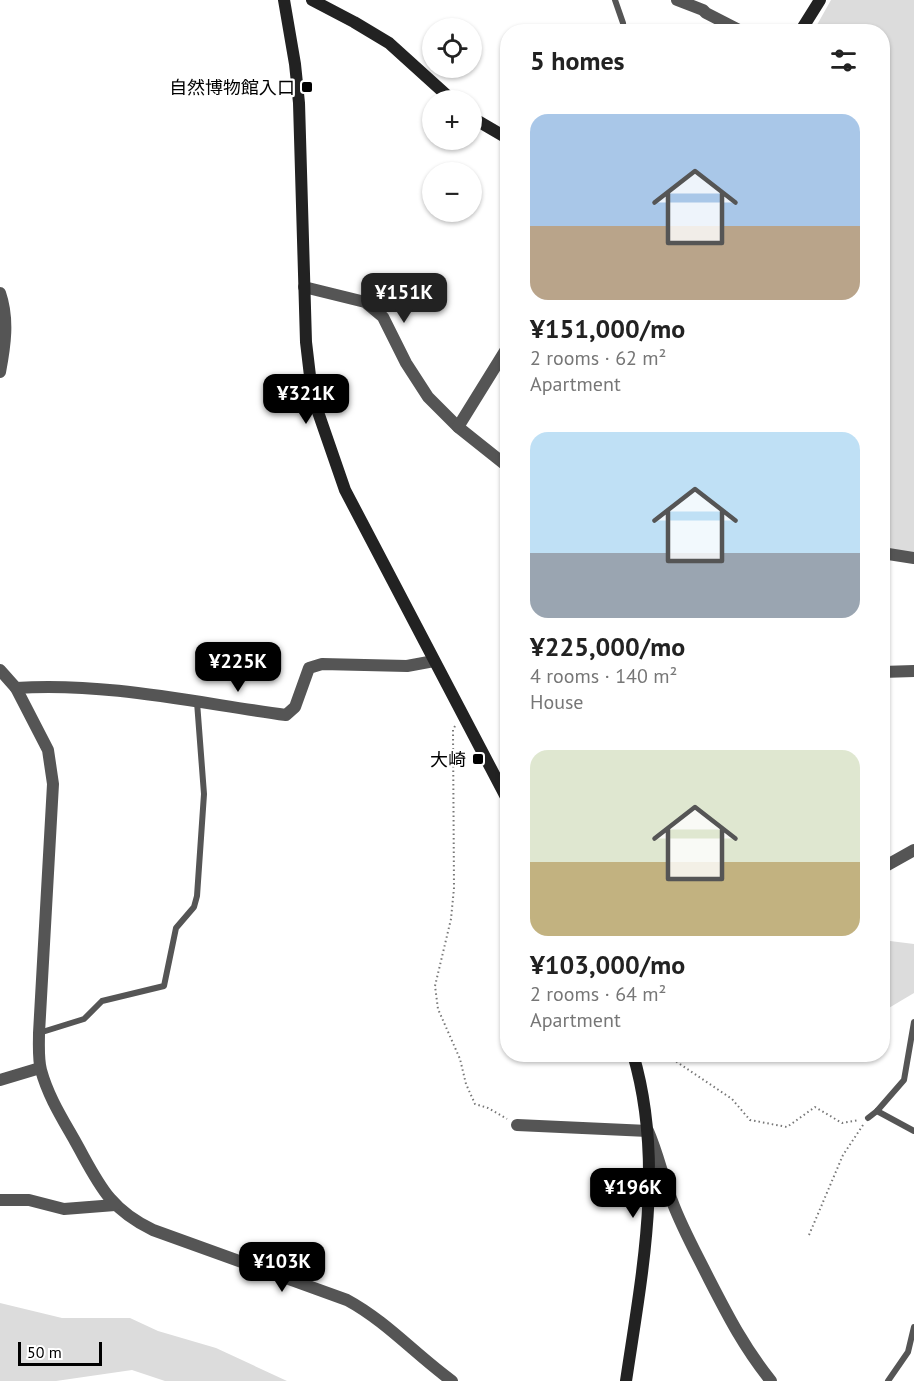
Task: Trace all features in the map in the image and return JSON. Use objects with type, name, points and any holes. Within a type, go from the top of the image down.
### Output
[{"type":"street","points":[[284,0],[299,103],[304,287],[310,376],[318,412],[345,490],[500,786]]},
{"type":"street","points":[[677,0],[703,10],[727,24]]},
{"type":"street","points":[[806,24],[820,0]]},
{"type":"street","points":[[316,1],[389,44],[441,90]]},
{"type":"street","points":[[482,123],[500,134]]},
{"type":"street","points":[[304,287],[365,302],[382,317],[406,363],[428,397],[458,427],[500,460]]},
{"type":"street","points":[[0,293],[5,315],[4,353],[0,372]]},
{"type":"street","points":[[458,427],[500,359]]},
{"type":"street","points":[[890,554],[914,558]]},
{"type":"street","points":[[16,688],[74,687],[286,715],[295,707],[309,668],[322,664],[407,666],[434,661]]},
{"type":"street","points":[[0,670],[16,688],[48,750],[53,784],[39,1033],[40,1068],[56,1108],[88,1169],[115,1205],[133,1221],[310,1286],[360,1307],[452,1381]]},
{"type":"street","points":[[890,672],[914,671]]},
{"type":"street","points":[[890,864],[914,850]]},
{"type":"street","points":[[626,1381],[648,1220],[650,1176],[648,1131],[635,1062]]},
{"type":"street","points":[[0,1080],[40,1068]]},
{"type":"street","points":[[517,1125],[648,1131]]},
{"type":"street","points":[[648,1131],[658,1154],[671,1199],[690,1244],[728,1319],[749,1353],[771,1381]]},
{"type":"street","points":[[0,1200],[29,1200],[64,1209],[115,1205]]},
{"type":"lane","points":[[615,0],[623,24]]},
{"type":"lane","points":[[39,1033],[84,1019],[102,1001],[164,986],[176,928],[194,907],[197,896],[204,794],[197,702]]},
{"type":"lane","points":[[868,1118],[904,1080],[914,1022]]},
{"type":"lane","points":[[877,1111],[914,1131]]},
{"type":"lane","points":[[888,1381],[908,1352],[914,1327]]},
{"type":"path","points":[[461,712],[453,730],[454,888],[451,919],[435,986],[438,1009],[460,1059],[466,1084],[476,1104],[488,1108],[517,1125]]},
{"type":"path","points":[[677,1062],[732,1099],[750,1120],[787,1127],[815,1107],[842,1124],[868,1118]]},
{"type":"path","points":[[809,1235],[843,1155],[868,1118]]},
{"type":"shaded area","points":[[831,0],[914,0],[914,558],[890,554],[890,24],[818,24]]},
{"type":"shaded area","points":[[890,941],[914,944],[914,993],[890,1007]]},
{"type":"shaded area","points":[[0,1303],[62,1318],[130,1318],[158,1331],[216,1348],[287,1381],[165,1381],[132,1370],[56,1381],[0,1381]]},
{"type":"place","name":"自然博物館入口","points":[[307,87]]},
{"type":"place","name":"大崎","points":[[478,759]]}]
